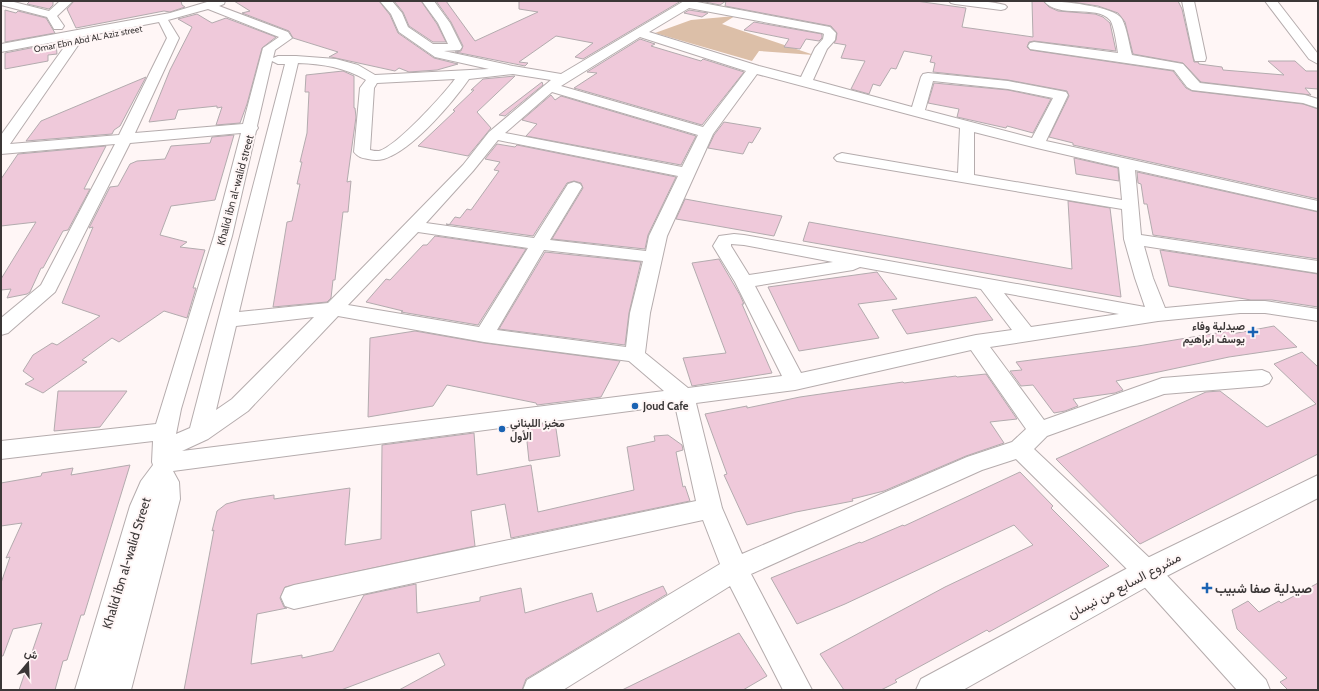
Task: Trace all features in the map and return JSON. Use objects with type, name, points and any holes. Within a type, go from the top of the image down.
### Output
[{"type":"main road","name":"مشروع السابع من نيسان","points":[[932,690],[1147,572],[1318,486]]},
{"type":"street","points":[[51,15],[67,1]]},
{"type":"street","name":"Omar Ebn Abd AL Aziz street","points":[[1,48],[153,26],[199,5],[224,1]]},
{"type":"street","points":[[386,1],[396,13],[403,29],[439,54],[513,70],[557,82],[706,133]]},
{"type":"street","points":[[428,1],[436,9],[448,29],[456,47],[432,48]]},
{"type":"street","points":[[955,1],[1001,7]]},
{"type":"street","points":[[1050,1],[1057,4],[1100,11],[1113,16],[1116,19],[1126,58]]},
{"type":"street","points":[[1188,1],[1200,58]]},
{"type":"street","points":[[1271,1],[1313,56],[1318,60]]},
{"type":"street","points":[[1,2],[51,15],[70,39],[1,146]]},
{"type":"street","points":[[163,454],[200,433],[240,405],[414,226],[468,168],[494,135],[557,82],[690,3],[721,12],[826,30],[830,32],[829,40],[821,48],[805,83]]},
{"type":"street","points":[[199,5],[286,37],[284,40],[269,48],[251,128]]},
{"type":"street","points":[[1,328],[48,288],[124,140],[173,38],[168,19]]},
{"type":"street","points":[[640,33],[754,69],[1037,144],[1318,206]]},
{"type":"street","name":"Omar Ebn Abd AL Aziz street","points":[[1,55],[70,39]]},
{"type":"street","points":[[1034,46],[1126,58],[1178,67],[1192,84],[1197,87],[1305,99],[1318,104]]},
{"type":"street","points":[[200,433],[292,60]]},
{"type":"street","points":[[266,61],[319,61],[347,66],[372,79],[465,75],[513,70]]},
{"type":"street","points":[[635,355],[640,313],[652,256],[658,236],[706,133],[754,69]]},
{"type":"street","points":[[372,79],[367,88],[362,152],[376,156],[388,153],[402,142],[441,104],[465,75]]},
{"type":"street","points":[[917,112],[928,77],[1008,85],[1061,95],[1037,144]]},
{"type":"street","points":[[966,179],[968,125]]},
{"type":"street","name":"Khalid ibn al-walid street","points":[[1,149],[124,140],[251,128],[223,236],[170,409],[163,454]]},
{"type":"street","points":[[494,135],[688,173]]},
{"type":"street","points":[[842,158],[1131,206]]},
{"type":"street","points":[[1127,164],[1134,239],[1144,278],[1158,315]]},
{"type":"street","points":[[484,335],[574,187]]},
{"type":"street","points":[[414,226],[538,244],[652,256]]},
{"type":"street","points":[[1134,239],[1318,267]]},
{"type":"street","points":[[795,382],[744,282],[722,246],[726,240],[744,240],[1158,315]]},
{"type":"street","points":[[744,282],[868,262]]},
{"type":"street","points":[[987,284],[1026,335]]},
{"type":"street","points":[[1,450],[163,454],[298,446],[683,395],[795,382],[976,342],[1158,315],[1240,307],[1279,309],[1318,315]]},
{"type":"street","points":[[228,320],[334,309],[484,335],[635,355],[683,395],[710,508],[735,569],[798,690]]},
{"type":"street","points":[[976,342],[1039,430]]},
{"type":"street","points":[[537,690],[735,569],[975,463],[1020,449],[1039,430],[1162,386],[1262,378]]},
{"type":"street","points":[[1020,449],[1147,572],[1256,690]]},
{"type":"street","name":"Khalid ibn al-walid Street","points":[[89,690],[142,506],[163,454]]},
{"type":"street","name":"Khalid ibn al-walid Street","points":[[118,690],[168,499],[163,454]]},
{"type":"street","points":[[294,598],[710,508]]},
{"type":"shaded area","points":[[735,16],[722,24],[814,55],[759,51],[752,61],[655,33],[691,20]]},
{"type":"building","points":[[30,1],[53,1],[53,5],[49,9],[27,4]]},
{"type":"building","points":[[74,1],[181,1],[182,5],[185,7],[170,12],[164,11],[76,28],[67,9]]},
{"type":"building","points":[[234,1],[379,1],[390,15],[398,33],[434,58],[458,64],[437,70],[409,72],[399,68],[395,71],[329,57],[338,52],[293,38],[289,31],[242,13],[250,11]]},
{"type":"building","points":[[394,1],[421,1],[437,24],[446,42],[433,42],[409,26],[403,12]]},
{"type":"building","points":[[436,1],[446,1],[475,41],[538,12],[519,9],[519,1],[681,1],[583,59],[575,57],[593,43],[556,36],[519,62],[528,63],[525,66],[455,52],[461,51],[463,46],[451,22]]},
{"type":"building","points":[[700,1],[726,1],[720,5]]},
{"type":"building","points":[[726,1],[916,1],[966,8],[962,27],[1033,37],[1032,1],[1043,1],[1049,7],[1058,11],[1095,14],[1103,17],[1110,23],[1116,51],[1034,41],[1029,42],[1027,47],[1030,50],[1173,71],[1186,88],[1192,91],[1303,104],[1318,109],[1318,199],[1073,145],[1073,143],[1049,137],[1069,96],[1067,91],[1008,80],[933,72],[935,63],[930,62],[932,56],[904,51],[896,69],[891,68],[880,86],[873,84],[869,94],[851,89],[865,61],[841,58],[846,45],[834,43],[837,33],[831,26],[725,6]]},
{"type":"building","points":[[1066,1],[1178,1],[1182,9],[1194,62],[1222,67],[1223,70],[1284,75],[1268,61],[1295,61],[1306,71],[1318,71],[1318,89],[1305,88],[1311,95],[1201,82],[1183,63],[1133,54],[1125,22],[1118,13],[1098,6]]},
{"type":"building","points":[[5,10],[16,13],[18,11],[46,18],[55,33],[5,42]]},
{"type":"building","points":[[689,10],[708,13],[702,17],[684,13]]},
{"type":"building","points":[[197,14],[212,23],[226,18],[276,37],[262,48],[247,104],[240,123],[216,125],[222,107],[217,108],[217,106],[178,110],[175,119],[149,122],[170,70],[192,27],[178,19]]},
{"type":"building","points":[[754,22],[822,34],[822,38],[819,41],[806,39],[800,49],[784,47],[789,39],[744,30]]},
{"type":"building","points":[[640,39],[655,44],[651,46],[701,61],[703,59],[744,72],[702,125],[574,88],[597,73],[587,72]]},
{"type":"building","points":[[56,43],[57,54],[48,55],[48,61],[5,69],[5,53]]},
{"type":"building","points":[[343,71],[354,76],[354,108],[356,117],[347,182],[351,181],[348,212],[343,212],[335,280],[333,280],[331,298],[327,302],[273,307],[287,222],[292,221],[300,184],[297,184],[302,162],[300,162],[307,133],[309,92],[305,92],[306,75]]},
{"type":"building","points":[[515,76],[477,112],[491,128],[468,156],[418,146],[455,111],[453,110],[483,79]]},
{"type":"building","points":[[146,77],[120,126],[114,130],[112,134],[26,141],[41,121]]},
{"type":"building","points":[[542,82],[543,85],[505,116],[499,115]]},
{"type":"building","points":[[934,83],[1008,90],[1051,99],[1033,133],[1007,126],[1006,128],[957,117],[959,109],[928,103]]},
{"type":"building","points":[[551,95],[555,100],[561,96],[696,136],[681,165],[526,136],[537,124],[522,120]]},
{"type":"building","points":[[724,122],[761,128],[752,143],[749,142],[743,154],[708,148],[714,135]]},
{"type":"building","points":[[234,135],[215,200],[171,206],[160,235],[187,242],[180,247],[205,250],[193,288],[196,288],[187,318],[164,311],[119,342],[112,338],[82,360],[87,362],[43,393],[25,384],[34,379],[23,371],[33,355],[52,343],[57,345],[100,316],[62,303],[93,227],[89,228],[110,187],[118,186],[130,164],[137,161],[165,159],[171,146],[210,143],[212,137]]},
{"type":"building","points":[[497,144],[515,147],[517,145],[676,177],[648,235],[645,249],[552,239],[583,188],[581,183],[574,181],[567,183],[533,236],[449,224],[455,217],[460,218],[467,209],[471,210],[499,171],[494,170],[500,162],[485,159]]},
{"type":"building","points":[[106,146],[84,189],[90,189],[68,230],[63,231],[43,268],[41,268],[30,292],[7,298],[11,289],[1,290],[1,279],[36,222],[1,226],[1,179],[18,154]]},
{"type":"building","points":[[1074,158],[1118,168],[1119,181],[1076,174]]},
{"type":"building","points":[[1137,172],[1318,212],[1318,259],[1153,235],[1147,204],[1144,204],[1141,184],[1138,183]]},
{"type":"building","points":[[685,199],[782,216],[774,236],[676,219]]},
{"type":"building","points":[[1068,201],[1110,208],[1121,297],[803,241],[809,222],[1072,269]]},
{"type":"building","points":[[435,236],[526,249],[478,325],[401,312],[403,311],[366,302],[386,279],[390,280],[423,245],[427,245]]},
{"type":"building","points":[[1160,250],[1318,274],[1318,307],[1272,300],[1251,300],[1169,286]]},
{"type":"building","points":[[545,252],[641,262],[629,313],[625,345],[499,329]]},
{"type":"building","points":[[719,259],[740,295],[744,304],[742,304],[772,373],[692,386],[683,358],[726,353],[692,263]]},
{"type":"building","points":[[877,272],[897,299],[858,304],[879,338],[799,351],[768,287]]},
{"type":"building","points":[[976,297],[993,320],[907,334],[892,310]]},
{"type":"building","points":[[1274,326],[1297,347],[1229,357],[1116,381],[1123,390],[1115,393],[1073,399],[1078,406],[1054,413],[1033,385],[1021,386],[1010,371],[1022,370],[1016,362],[1138,346],[1229,331],[1232,334]]},
{"type":"building","points":[[415,331],[484,343],[620,361],[601,397],[537,405],[536,403],[447,385],[433,406],[368,417],[370,338]]},
{"type":"building","points":[[1302,352],[1318,367],[1318,454],[1140,544],[1056,459],[1206,392],[1220,391],[1267,427],[1316,404],[1274,364]]},
{"type":"building","points":[[986,374],[1017,419],[990,422],[1004,443],[966,456],[884,491],[852,499],[853,501],[796,512],[747,525],[724,475],[727,474],[705,414],[747,406],[747,408],[800,397],[903,382]]},
{"type":"building","points":[[58,391],[127,391],[100,427],[54,431]]},
{"type":"building","points":[[555,422],[560,456],[529,461],[526,432],[535,425]]},
{"type":"building","points":[[474,433],[477,475],[531,465],[538,512],[634,490],[627,447],[655,441],[654,436],[668,435],[682,445],[683,450],[676,452],[683,487],[685,486],[690,501],[511,538],[505,504],[471,511],[475,546],[285,587],[280,598],[284,607],[287,608],[257,614],[251,664],[302,655],[302,658],[333,651],[364,595],[416,584],[417,613],[480,601],[480,597],[521,588],[525,613],[592,593],[597,612],[663,586],[667,594],[526,679],[522,690],[399,690],[445,665],[439,653],[341,690],[184,690],[214,530],[212,531],[217,511],[226,504],[241,500],[274,495],[274,499],[350,488],[345,545],[381,539],[382,445]]},
{"type":"building","points":[[130,465],[84,615],[81,615],[67,660],[63,661],[55,690],[19,690],[42,623],[13,629],[3,656],[1,656],[1,583],[10,557],[6,558],[22,523],[1,526],[1,483],[41,476],[42,473],[73,468],[71,475]]},
{"type":"building","points":[[1020,472],[1053,506],[1051,508],[1109,566],[989,632],[987,630],[895,680],[897,682],[881,690],[844,690],[820,654],[945,587],[1033,545],[1014,525],[845,604],[797,624],[771,578],[903,525],[904,526]]},
{"type":"building","points":[[1318,583],[1318,690],[1288,690],[1280,682],[1287,678],[1237,629],[1232,610],[1248,601],[1259,612],[1279,601],[1281,603]]},
{"type":"building","points":[[739,633],[767,676],[743,690],[622,690]]},
{"type":"place","name":"صيدلية وفاء يوسف ابراهيم","points":[[1253,332]]},
{"type":"place","name":"Joud Cafe","points":[[635,406]]},
{"type":"place","name":"مخبز اللبناني الأول","points":[[502,429]]},
{"type":"place","name":"صيدلية صفا شبيب","points":[[1207,588]]}]
